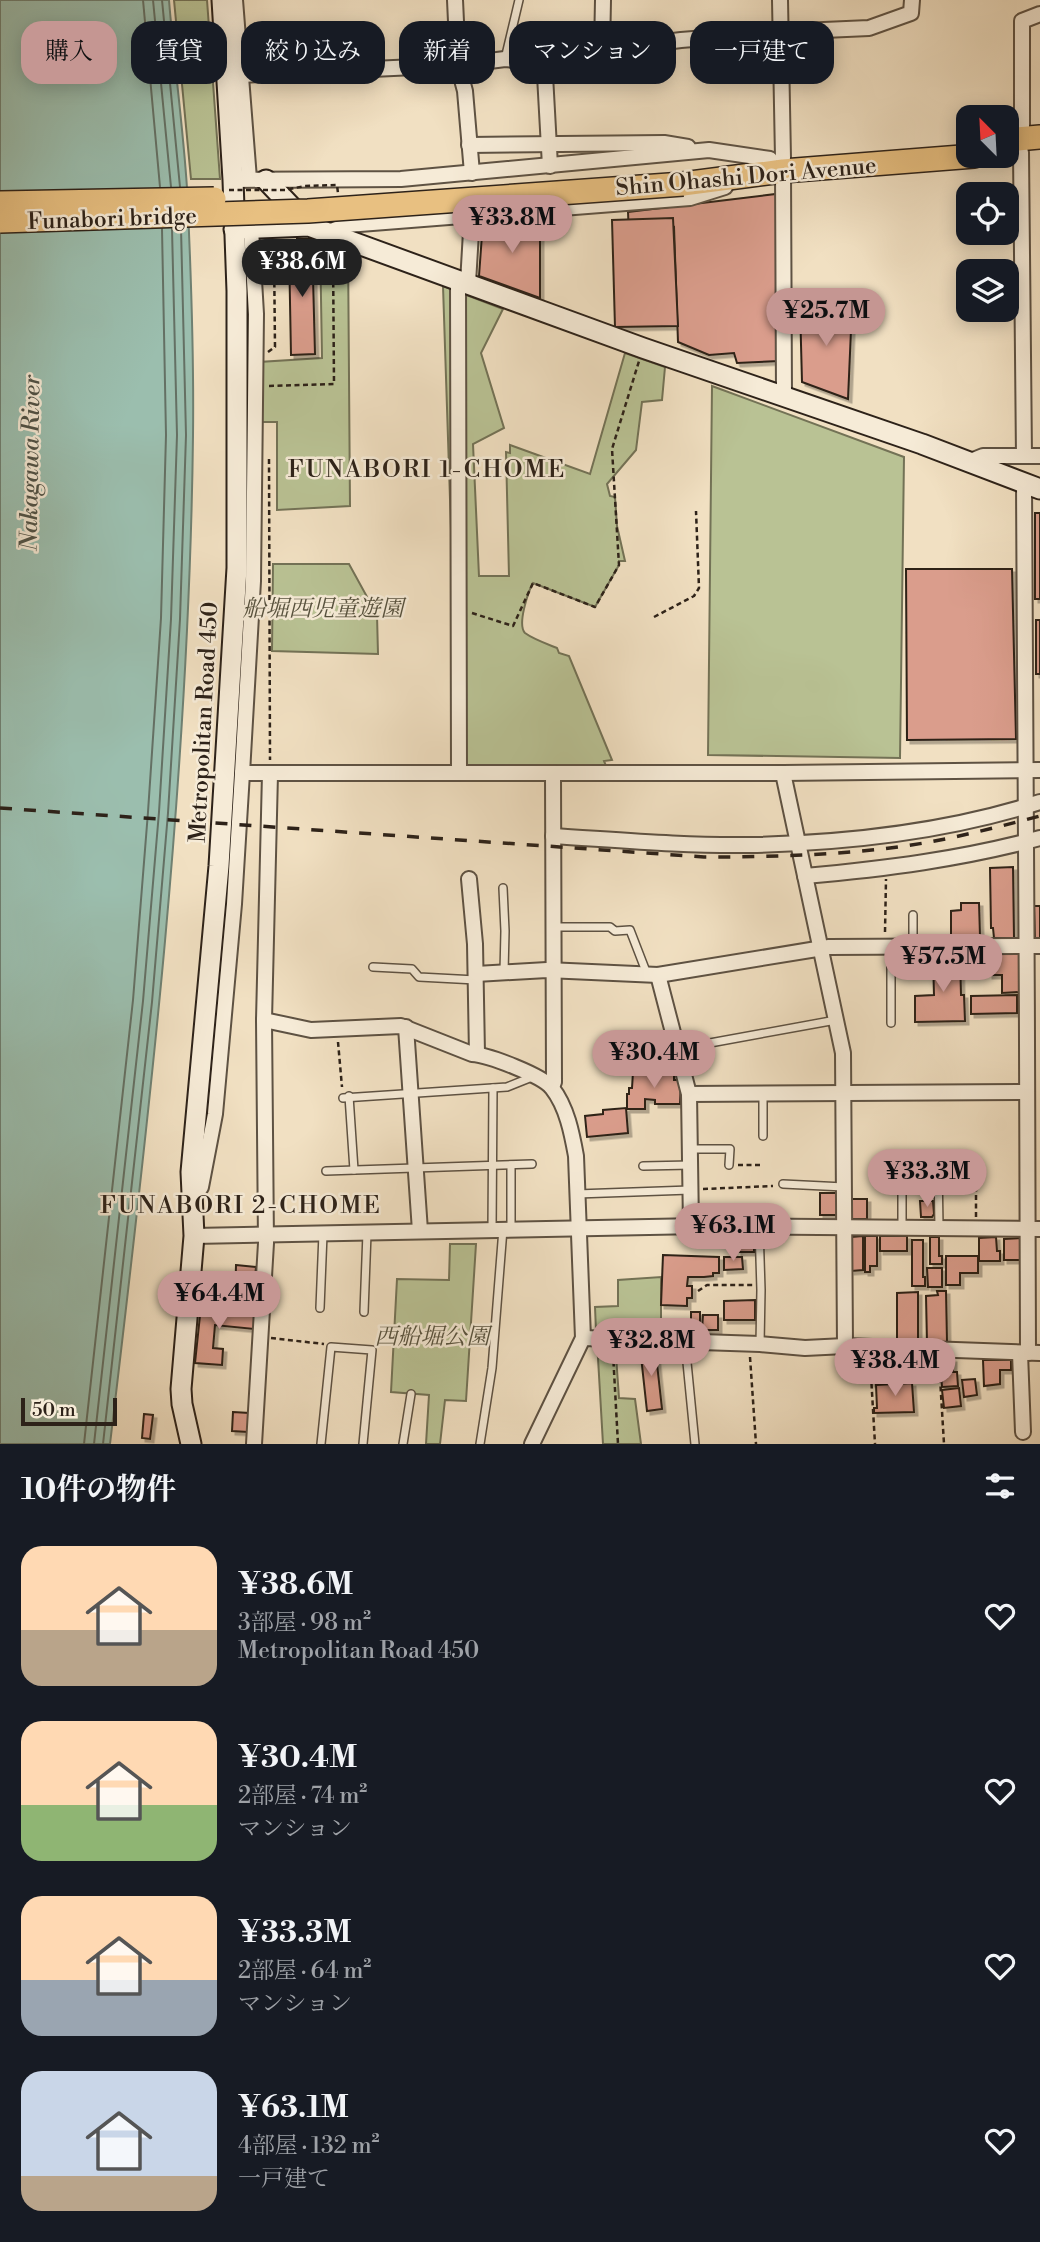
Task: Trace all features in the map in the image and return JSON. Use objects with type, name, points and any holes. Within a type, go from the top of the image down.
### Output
[{"type":"main road","name":"Metropolitan Road 450","points":[[191,1444],[181,1389],[194,1236],[191,1172],[219,866],[237,568],[237,291],[252,228],[242,182],[222,0]]},
{"type":"main road","name":"Shin Ohashi Dori Avenue","points":[[317,220],[956,144]]},
{"type":"main road","name":"Shin Ohashi Dori Avenue","points":[[777,165],[956,157]]},
{"type":"main road","points":[[242,182],[317,220],[463,281],[1032,486]]},
{"type":"main road","name":"Funabori bridge","points":[[0,203],[317,220]]},
{"type":"main road","points":[[252,228],[317,220]]},
{"type":"main road","name":"Funabori bridge","points":[[0,221],[317,220]]},
{"type":"street","points":[[235,0],[241,75]]},
{"type":"street","points":[[456,0],[457,21]]},
{"type":"street","points":[[603,0],[603,21]]},
{"type":"street","points":[[779,21],[780,0]]},
{"type":"street","points":[[834,30],[869,29],[911,13],[912,0]]},
{"type":"street","points":[[1024,456],[1022,21],[1040,14]]},
{"type":"street","points":[[495,60],[509,59]]},
{"type":"street","points":[[241,84],[242,182],[401,179],[709,150]]},
{"type":"street","points":[[463,84],[472,173]]},
{"type":"street","points":[[546,84],[550,166]]},
{"type":"street","points":[[778,84],[777,165],[784,395]]},
{"type":"street","points":[[469,145],[549,142],[664,143],[777,165]]},
{"type":"street","points":[[317,220],[346,225],[690,198],[777,165]]},
{"type":"street","points":[[459,773],[463,281],[472,215]]},
{"type":"street","points":[[192,1199],[201,1186],[204,1175],[215,1114],[234,904],[253,581],[256,314],[252,228]]},
{"type":"street","points":[[1024,297],[1040,297]]},
{"type":"street","points":[[968,462],[983,456],[1040,456]]},
{"type":"street","points":[[1023,1432],[1030,1353],[1034,1229],[1031,1092],[1034,946],[1032,486]]},
{"type":"street","points":[[242,774],[1034,770]]},
{"type":"street","points":[[552,1087],[553,773]]},
{"type":"street","points":[[783,773],[843,1053],[845,1346]]},
{"type":"street","points":[[254,1444],[265,1235],[264,1020],[270,774]]},
{"type":"street","points":[[553,836],[702,844],[798,842],[893,834],[947,825],[1033,804]]},
{"type":"street","points":[[805,876],[886,869],[946,860],[1034,839]]},
{"type":"street","points":[[469,879],[476,977],[477,1055]]},
{"type":"street","points":[[476,977],[504,972],[554,970],[653,975],[820,949],[1034,946]]},
{"type":"street","points":[[653,975],[689,1094],[691,1226]]},
{"type":"street","points":[[264,1020],[311,1030],[378,1025],[406,1027],[477,1055],[516,1066],[552,1087],[570,1127],[576,1156],[583,1338],[532,1444]]},
{"type":"street","points":[[406,1027],[420,1231]]},
{"type":"street","points":[[689,1094],[1031,1092]]},
{"type":"street","points":[[194,1236],[691,1226],[1034,1229]]},
{"type":"street","points":[[583,1338],[754,1343],[805,1348],[845,1346],[1030,1353]]},
{"type":"lane","points":[[505,59],[519,0]]},
{"type":"lane","points":[[503,888],[504,972]]},
{"type":"lane","points":[[913,915],[913,947]]},
{"type":"lane","points":[[553,927],[610,927],[615,931],[630,930],[653,975]]},
{"type":"lane","points":[[888,947],[891,1023]]},
{"type":"lane","points":[[373,967],[412,969],[419,977],[476,977]]},
{"type":"lane","points":[[678,1052],[699,1045],[836,1020]]},
{"type":"lane","points":[[354,1170],[346,1097],[507,1087],[533,1077]]},
{"type":"lane","points":[[493,1088],[493,1165],[502,1229]]},
{"type":"lane","points":[[763,1094],[763,1136]]},
{"type":"lane","points":[[690,1149],[730,1149],[729,1165]]},
{"type":"lane","points":[[326,1171],[533,1164]]},
{"type":"lane","points":[[481,1444],[492,1368],[502,1229],[511,1165]]},
{"type":"lane","points":[[643,1166],[691,1165]]},
{"type":"lane","points":[[939,1166],[939,1227]]},
{"type":"lane","points":[[902,1177],[902,1227]]},
{"type":"lane","points":[[783,1184],[844,1187]]},
{"type":"lane","points":[[577,1194],[691,1190]]},
{"type":"lane","points":[[754,1343],[761,1290],[759,1227]]},
{"type":"lane","points":[[364,1311],[367,1232]]},
{"type":"lane","points":[[320,1308],[323,1233]]},
{"type":"lane","points":[[685,1341],[695,1444]]},
{"type":"lane","points":[[321,1444],[331,1347],[372,1350],[363,1444]]},
{"type":"lane","points":[[404,1444],[411,1394]]},
{"type":"path","points":[[242,182],[285,190],[337,185],[338,199]]},
{"type":"path","points":[[255,387],[334,384],[317,220]]},
{"type":"path","points":[[252,228],[274,252],[275,347],[256,361]]},
{"type":"path","points":[[459,610],[513,626],[533,583],[595,607],[619,565],[612,449],[643,348]]},
{"type":"path","points":[[269,456],[270,774]]},
{"type":"path","points":[[654,617],[694,596],[699,588],[696,511]]},
{"type":"path","points":[[886,869],[888,947]]},
{"type":"path","points":[[337,1028],[346,1097]]},
{"type":"path","points":[[976,1158],[976,1223]]},
{"type":"path","points":[[729,1165],[763,1165]]},
{"type":"path","points":[[691,1190],[783,1184]]},
{"type":"path","points":[[698,1291],[707,1285],[760,1284]]},
{"type":"path","points":[[261,1337],[329,1344],[331,1347]]},
{"type":"path","points":[[613,1339],[618,1444]]},
{"type":"path","points":[[754,1343],[756,1444]]},
{"type":"path","points":[[869,1348],[875,1444]]},
{"type":"path","points":[[939,1350],[944,1444]]},
{"type":"green space","points":[[174,0],[207,0],[209,21],[176,21]]},
{"type":"green space","points":[[182,84],[213,84],[220,179],[191,179]]},
{"type":"green space","points":[[320,239],[348,246],[350,506],[277,510],[277,422],[260,422],[259,362],[322,358]]},
{"type":"green space","points":[[443,286],[503,309],[481,353],[504,428],[473,444],[479,576],[509,576],[506,452],[510,453],[510,445],[590,474],[625,353],[665,367],[662,400],[642,402],[636,450],[607,484],[610,496],[615,497],[617,526],[625,561],[619,561],[595,607],[533,583],[522,623],[525,633],[569,656],[612,760],[604,761],[609,773],[459,773]]},
{"type":"green space","points":[[712,386],[904,457],[900,758],[708,755]]},
{"type":"green space","name":"船堀西児童遊園","points":[[273,564],[349,564],[377,615],[378,654],[272,651]]},
{"type":"green space","name":"西船堀公園","points":[[450,1244],[476,1244],[466,1401],[445,1400],[440,1444],[426,1444],[429,1395],[391,1392],[397,1279],[449,1280]]},
{"type":"green space","points":[[661,1277],[661,1333],[596,1331],[595,1307],[618,1306],[618,1280]]},
{"type":"green space","points":[[597,1341],[615,1341],[619,1398],[635,1399],[641,1444],[603,1444]]},
{"type":"water","name":"Nakagawa River","points":[[0,0],[169,0],[171,21],[131,21],[131,84],[177,84],[187,188],[193,343],[190,562],[176,815],[165,941],[110,1444],[0,1444]]},
{"type":"building","points":[[776,194],[779,361],[737,363],[734,353],[709,355],[678,342],[674,227],[629,236],[628,212]]},
{"type":"building","points":[[673,218],[678,326],[615,327],[612,220]]},
{"type":"building","points":[[483,221],[540,224],[540,298],[479,276]]},
{"type":"building","points":[[297,239],[312,239],[315,354],[291,355],[289,249],[297,249]]},
{"type":"building","points":[[800,306],[852,307],[848,399],[802,382]]},
{"type":"building","points":[[1035,513],[1040,513],[1040,599],[1035,599]]},
{"type":"building","points":[[906,569],[1012,569],[1016,739],[907,740]]},
{"type":"building","points":[[1036,620],[1040,620],[1040,674],[1036,674]]},
{"type":"building","points":[[1013,867],[1014,938],[994,938],[991,928],[990,868]]},
{"type":"building","points":[[961,903],[979,903],[980,936],[951,937],[951,911],[961,910]]},
{"type":"building","points":[[1034,906],[1040,906],[1040,940],[1035,940]]},
{"type":"building","points":[[1019,952],[1020,992],[1002,993],[1002,975],[989,975],[989,953]]},
{"type":"building","points":[[933,957],[960,957],[965,1021],[915,1022],[915,996],[934,995]]},
{"type":"building","points":[[1017,995],[1017,1013],[971,1014],[971,996]]},
{"type":"building","points":[[633,1072],[674,1073],[674,1080],[681,1080],[680,1104],[655,1104],[655,1100],[645,1099],[645,1109],[627,1109],[627,1094],[629,1088],[632,1088]]},
{"type":"building","points":[[626,1108],[628,1133],[587,1137],[585,1116],[603,1114],[603,1110]]},
{"type":"building","points":[[820,1193],[837,1193],[838,1215],[820,1215]]},
{"type":"building","points":[[851,1199],[867,1199],[867,1219],[851,1219]]},
{"type":"building","points":[[920,1201],[933,1201],[932,1217],[921,1217]]},
{"type":"building","points":[[754,1235],[754,1252],[738,1252],[738,1236]]},
{"type":"building","points":[[863,1236],[863,1270],[851,1271],[851,1237]]},
{"type":"building","points":[[865,1236],[877,1236],[877,1266],[870,1266],[870,1272],[865,1272]]},
{"type":"building","points":[[880,1236],[907,1236],[907,1251],[880,1251]]},
{"type":"building","points":[[930,1237],[939,1237],[942,1264],[930,1264]]},
{"type":"building","points":[[996,1237],[1000,1261],[979,1261],[979,1238]]},
{"type":"building","points":[[1022,1238],[1022,1260],[1004,1260],[1004,1239]]},
{"type":"building","points":[[912,1240],[923,1240],[925,1286],[912,1286]]},
{"type":"building","points":[[663,1255],[719,1257],[719,1273],[713,1273],[713,1276],[688,1277],[687,1286],[692,1286],[692,1298],[687,1298],[687,1306],[661,1305]]},
{"type":"building","points":[[946,1256],[978,1256],[978,1273],[960,1273],[960,1285],[946,1285]]},
{"type":"building","points":[[724,1257],[742,1257],[743,1269],[724,1270]]},
{"type":"building","points":[[236,1265],[256,1267],[253,1304],[235,1302]]},
{"type":"building","points":[[927,1268],[942,1268],[942,1287],[928,1287]]},
{"type":"building","points":[[937,1291],[946,1291],[947,1342],[927,1343],[926,1296],[938,1295]]},
{"type":"building","points":[[918,1292],[918,1340],[897,1340],[897,1293]]},
{"type":"building","points":[[755,1300],[755,1320],[724,1320],[724,1301]]},
{"type":"building","points":[[201,1306],[256,1311],[254,1329],[215,1325],[213,1348],[223,1349],[222,1365],[195,1363]]},
{"type":"building","points":[[691,1312],[700,1312],[700,1334],[691,1334]]},
{"type":"building","points":[[703,1315],[718,1315],[718,1330],[702,1330]]},
{"type":"building","points":[[655,1346],[662,1409],[647,1411],[640,1347]]},
{"type":"building","points":[[885,1356],[885,1359],[904,1358],[905,1381],[872,1383],[871,1357]]},
{"type":"building","points":[[917,1358],[935,1359],[935,1371],[917,1370]]},
{"type":"building","points":[[953,1359],[953,1372],[957,1372],[958,1386],[942,1387],[940,1360]]},
{"type":"building","points":[[983,1360],[1011,1360],[1011,1370],[1000,1370],[1000,1384],[984,1386]]},
{"type":"building","points":[[975,1379],[977,1395],[964,1397],[962,1380]]},
{"type":"building","points":[[912,1383],[914,1412],[874,1413],[874,1408],[877,1408],[876,1385]]},
{"type":"building","points":[[959,1388],[961,1406],[944,1408],[942,1390]]},
{"type":"building","points":[[233,1412],[249,1413],[248,1432],[232,1431]]},
{"type":"building","points":[[144,1414],[153,1415],[150,1439],[142,1438]]},
{"type":"railway","points":[[0,808],[704,857],[815,854],[897,847],[1040,816]]},
{"type":"district","name":"FUNABORI 1-CHOME","points":[[427,469]]},
{"type":"district","name":"FUNABORI 2-CHOME","points":[[241,1205]]}]
